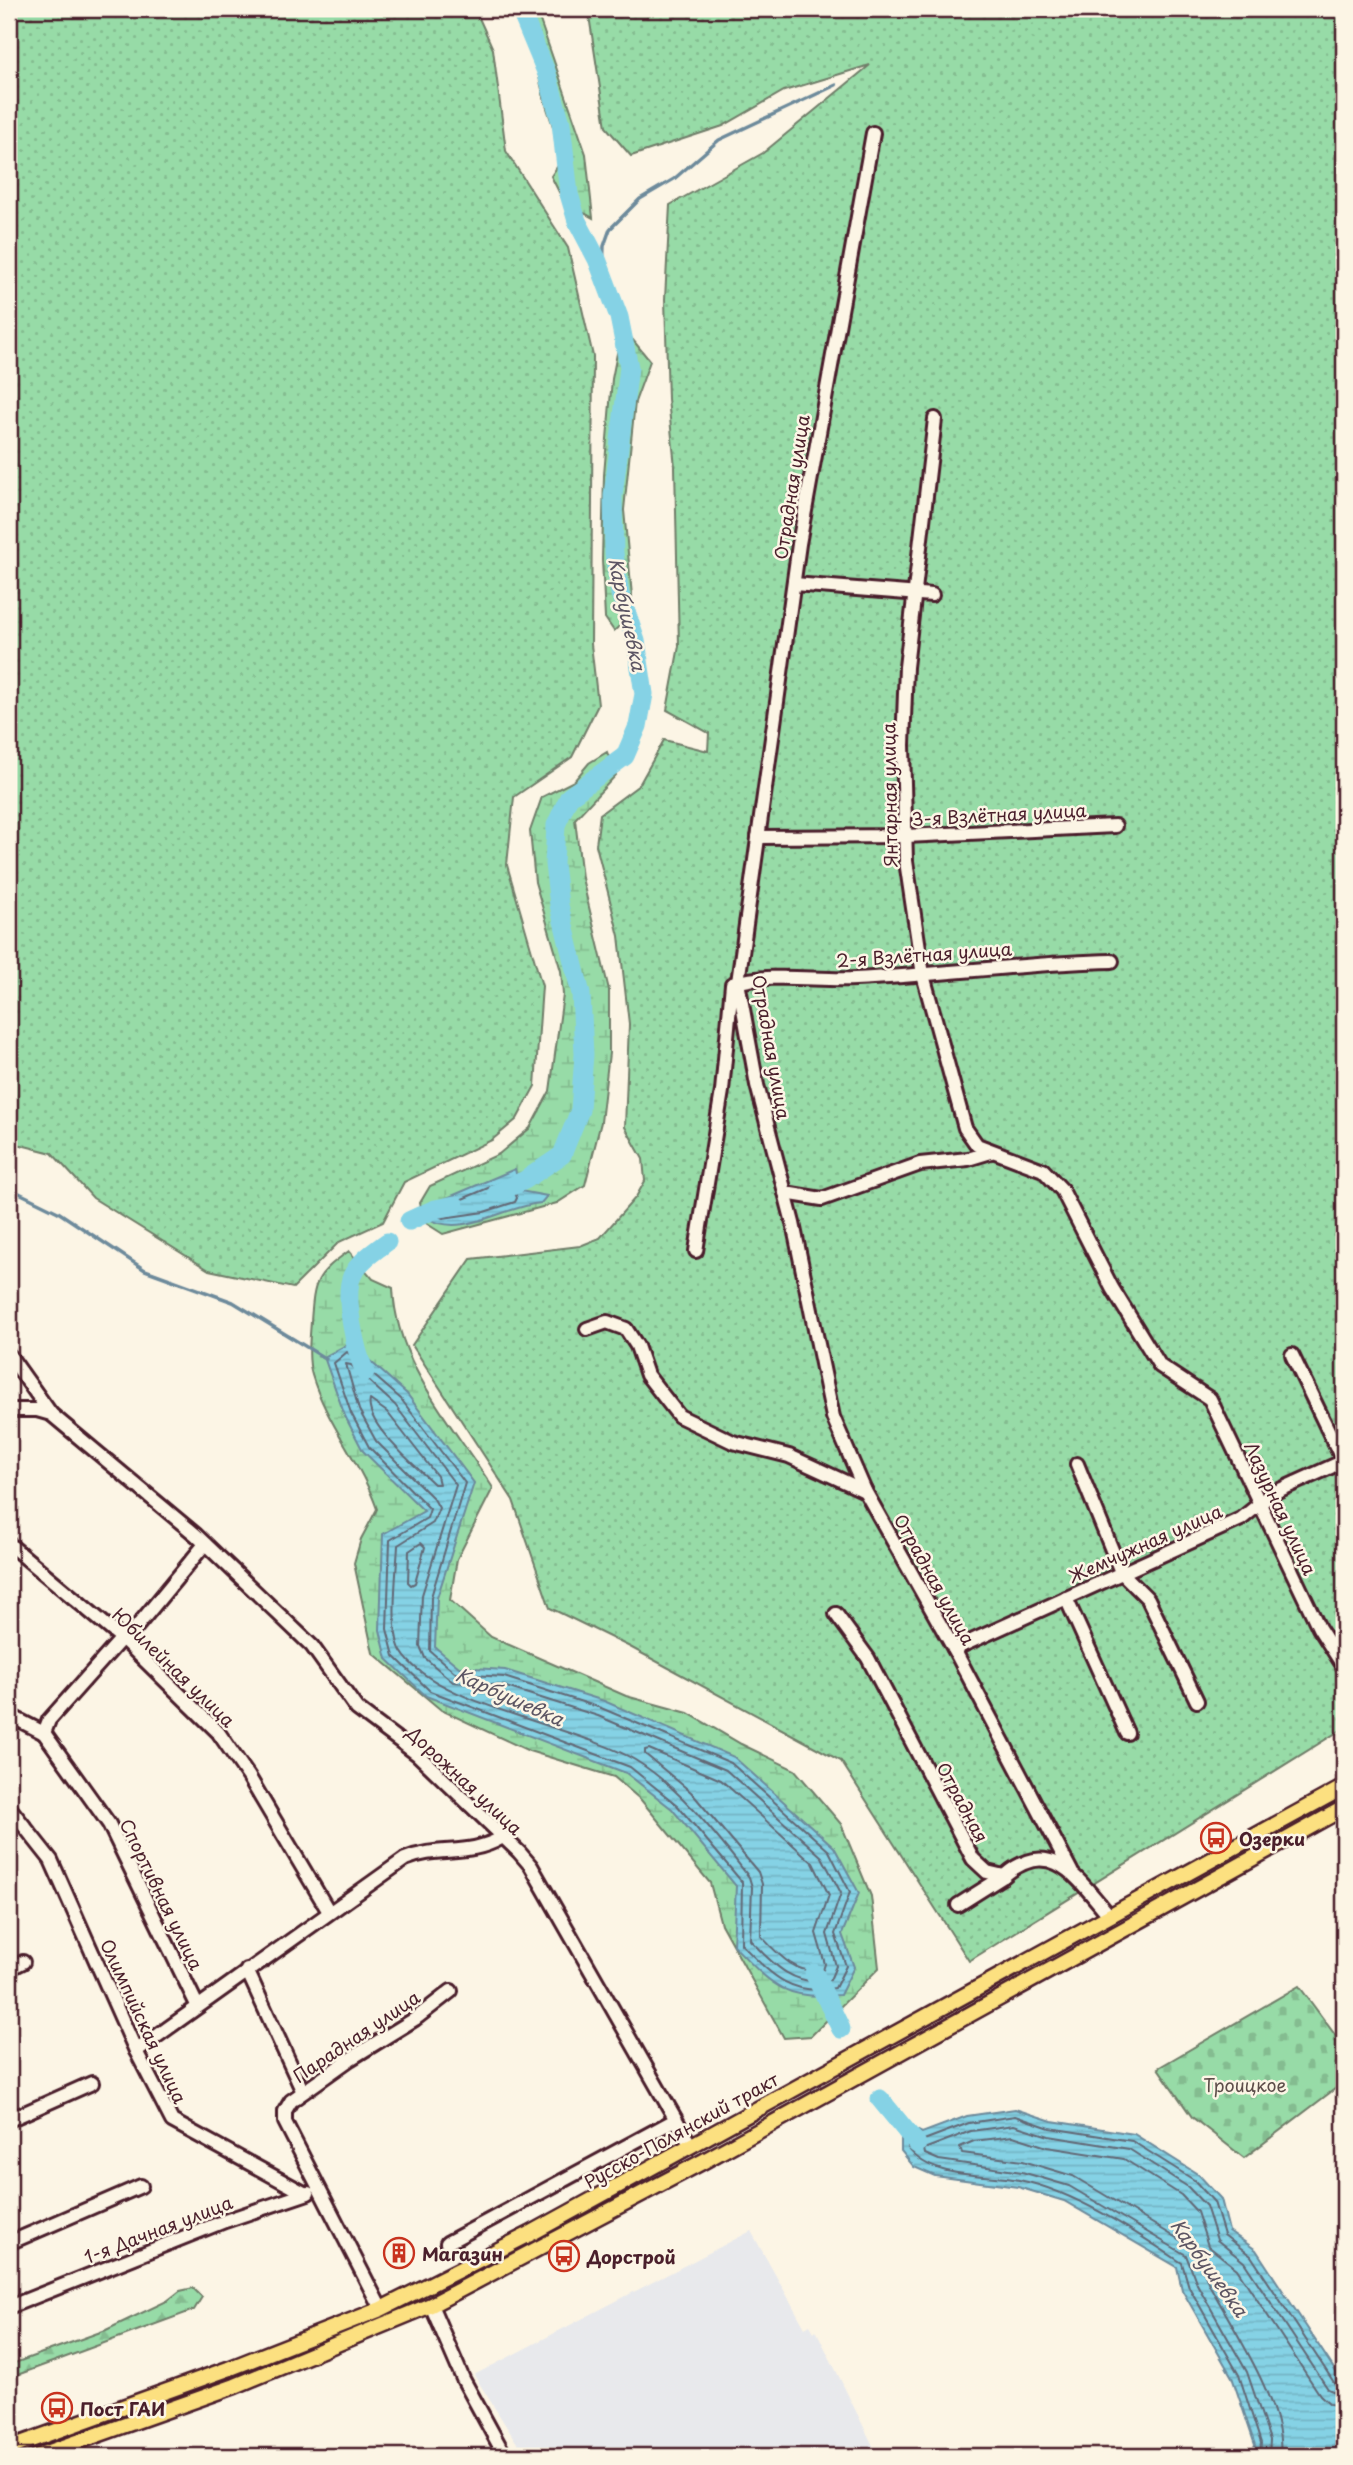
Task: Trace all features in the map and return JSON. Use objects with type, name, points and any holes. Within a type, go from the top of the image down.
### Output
[{"type":"main road","name":"Русско-Полянский тракт","points":[[9,2448],[228,2369],[380,2309],[530,2234],[1344,1787]]},
{"type":"main road","name":"Русско-Полянский тракт","points":[[38,2456],[235,2386],[431,2305],[704,2161],[1344,1808]]},
{"type":"street","name":"Отрадная улица","points":[[873,133],[826,382],[794,584],[738,982],[757,1084],[785,1193],[833,1417],[865,1491],[954,1649],[1071,1871]]},
{"type":"street","name":"Янтарная улица","points":[[935,419],[905,680],[906,861],[923,975],[965,1128],[977,1145],[991,1152]]},
{"type":"street","points":[[794,584],[932,595]]},
{"type":"street","name":"3-я Взлётная улица","points":[[758,837],[906,836],[1115,826]]},
{"type":"street","name":"2-я Взлётная улица","points":[[738,982],[923,975],[1021,964],[1112,961]]},
{"type":"street","points":[[696,1251],[722,1091],[732,984],[738,982]]},
{"type":"street","points":[[785,1193],[822,1199],[920,1164],[968,1159],[991,1152]]},
{"type":"street","name":"Лазурная улица","points":[[991,1152],[1043,1170],[1062,1190],[1112,1288],[1160,1366],[1209,1399],[1319,1628],[1344,1667]]},
{"type":"street","points":[[587,1329],[607,1322],[626,1329],[637,1346],[647,1375],[679,1416],[733,1442],[789,1456],[865,1491]]},
{"type":"street","name":"Дорожная улица","points":[[9,1355],[51,1414],[205,1544],[312,1646],[357,1709],[417,1754],[531,1866],[691,2146]]},
{"type":"street","points":[[1292,1355],[1344,1462]]},
{"type":"street","points":[[9,1410],[37,1410],[51,1414]]},
{"type":"street","name":"Жемчужная улица","points":[[954,1649],[1241,1520],[1273,1493],[1344,1462]]},
{"type":"street","points":[[1077,1464],[1121,1572],[1148,1599],[1198,1701]]},
{"type":"street","name":"Юбилейная улица","points":[[9,1544],[123,1640],[223,1738],[329,1912]]},
{"type":"street","points":[[9,1714],[44,1733],[49,1720],[123,1640],[205,1544]]},
{"type":"street","points":[[1066,1598],[1127,1733]]},
{"type":"street","name":"Отрадная","points":[[836,1614],[867,1658],[973,1859],[987,1872],[1004,1876]]},
{"type":"street","name":"Спортивная улица","points":[[44,1733],[108,1824],[197,2005]]},
{"type":"street","name":"Олимпийская улица","points":[[9,1807],[51,1860],[136,2052],[172,2121],[304,2193]]},
{"type":"street","points":[[136,2052],[197,2005],[405,1859],[433,1851],[471,1851],[501,1838]]},
{"type":"street","points":[[958,1905],[1014,1868],[1035,1858],[1047,1858],[1071,1871],[1110,1916]]},
{"type":"street","points":[[9,1969],[23,1962]]},
{"type":"street","points":[[247,1970],[303,2092]]},
{"type":"street","name":"Парадная улица","points":[[380,2309],[285,2122],[285,2111],[303,2092],[415,2020],[451,1991]]},
{"type":"street","points":[[9,2120],[92,2083]]},
{"type":"street","points":[[447,2243],[675,2120]]},
{"type":"street","points":[[9,2243],[141,2186]]},
{"type":"street","name":"1-я Дачная улица","points":[[9,2306],[225,2221],[321,2189]]},
{"type":"street","points":[[431,2305],[463,2379],[505,2456]]},
{"type":"shaded area","points":[[751,2231],[805,2328],[810,2325],[814,2332],[816,2330],[878,2456],[525,2456],[474,2375]]},
{"type":"green space","points":[[9,9],[475,9],[493,49],[506,151],[568,248],[593,356],[591,644],[598,705],[572,757],[514,797],[507,865],[542,986],[535,1086],[517,1119],[492,1140],[404,1182],[383,1222],[339,1242],[293,1288],[209,1270],[93,1198],[52,1153],[9,1142]]},
{"type":"green space","points":[[536,9],[586,154],[593,218],[564,202],[551,176],[561,161],[559,145],[545,102],[523,10]]},
{"type":"green space","points":[[588,9],[1344,9],[1344,1728],[969,1961],[841,1761],[630,1647],[550,1608],[513,1500],[412,1345],[471,1259],[580,1246],[600,1238],[636,1197],[645,1181],[643,1159],[625,1127],[629,1024],[619,936],[596,845],[600,814],[639,785],[664,740],[708,751],[709,733],[667,710],[679,646],[675,467],[668,399],[665,299],[670,205],[763,153],[870,65],[784,91],[723,126],[631,156],[606,127]]},
{"type":"green space","points":[[628,334],[650,361],[635,402],[624,510],[632,596],[625,621],[614,631],[605,618],[602,560],[604,475],[612,379],[619,343]]},
{"type":"green space","points":[[607,752],[616,775],[575,819],[582,878],[609,990],[609,1053],[601,1122],[585,1185],[557,1203],[443,1234],[424,1222],[420,1203],[430,1186],[499,1154],[530,1128],[550,1091],[563,995],[561,971],[535,882],[530,831],[542,797],[574,781],[589,763]]},
{"type":"green space","points":[[349,1251],[373,1279],[393,1288],[404,1343],[415,1369],[493,1488],[457,1559],[450,1600],[491,1637],[626,1696],[688,1713],[741,1744],[795,1770],[841,1824],[871,1896],[879,1968],[811,2036],[784,2038],[721,1924],[710,1883],[641,1800],[614,1777],[529,1751],[441,1710],[373,1653],[354,1563],[361,1539],[377,1509],[318,1393],[312,1375],[309,1348],[313,1297],[318,1280],[329,1266]]},
{"type":"green space","name":"Троицкое","points":[[1299,1986],[1344,2047],[1344,2082],[1244,2158],[1192,2117],[1158,2068]]},
{"type":"green space","points":[[193,2288],[202,2297],[194,2310],[9,2378],[9,2365],[106,2330],[167,2301],[180,2291]]},
{"type":"water","points":[[515,1169],[520,1191],[547,1196],[541,1203],[483,1220],[454,1225],[440,1224],[427,1218],[435,1203]]},
{"type":"water","points":[[350,1343],[407,1394],[474,1483],[437,1598],[435,1647],[459,1667],[505,1670],[604,1701],[734,1757],[834,1847],[859,1893],[842,1934],[854,1967],[840,1995],[804,1995],[791,1992],[757,1970],[733,1945],[736,1886],[672,1809],[626,1773],[426,1696],[387,1659],[380,1630],[383,1534],[424,1511],[363,1451],[345,1416],[324,1357]]},
{"type":"water","points":[[1015,2109],[1052,2121],[1134,2134],[1199,2175],[1221,2199],[1229,2231],[1256,2250],[1344,2384],[1344,2456],[1253,2456],[1255,2445],[1232,2377],[1182,2290],[1177,2267],[1064,2201],[1018,2187],[935,2176],[914,2167],[901,2151],[901,2122],[922,2133],[967,2116]]},
{"type":"waterway","name":"Карбушевка","points":[[497,1193],[525,1180],[562,1155],[580,1110],[584,1054],[581,994],[559,905],[554,864],[556,825],[569,797],[625,756],[638,726],[644,694],[636,641],[620,594],[614,553],[613,496],[629,367],[619,317],[597,259],[577,221],[569,194],[561,123],[547,74],[520,9]]},
{"type":"waterway","points":[[603,274],[604,246],[610,229],[640,199],[674,179],[719,140],[836,85]]},
{"type":"waterway","points":[[9,1188],[58,1212],[145,1270],[233,1302],[326,1359]]},
{"type":"waterway","name":"Карбушевка","points":[[409,1221],[435,1209],[455,1205]]},
{"type":"waterway","name":"Карбушевка","points":[[365,1372],[352,1324],[350,1285],[358,1266],[387,1242]]},
{"type":"waterway","name":"Карбушевка","points":[[814,1973],[841,2029]]},
{"type":"waterway","name":"Карбушевка","points":[[880,2099],[917,2144]]},
{"type":"place","name":"Озерки","points":[[1216,1838]]},
{"type":"place","name":"Магазин","points":[[399,2253]]},
{"type":"place","name":"Дорстрой","points":[[564,2256]]},
{"type":"place","name":"Пост ГАИ","points":[[57,2408]]}]
